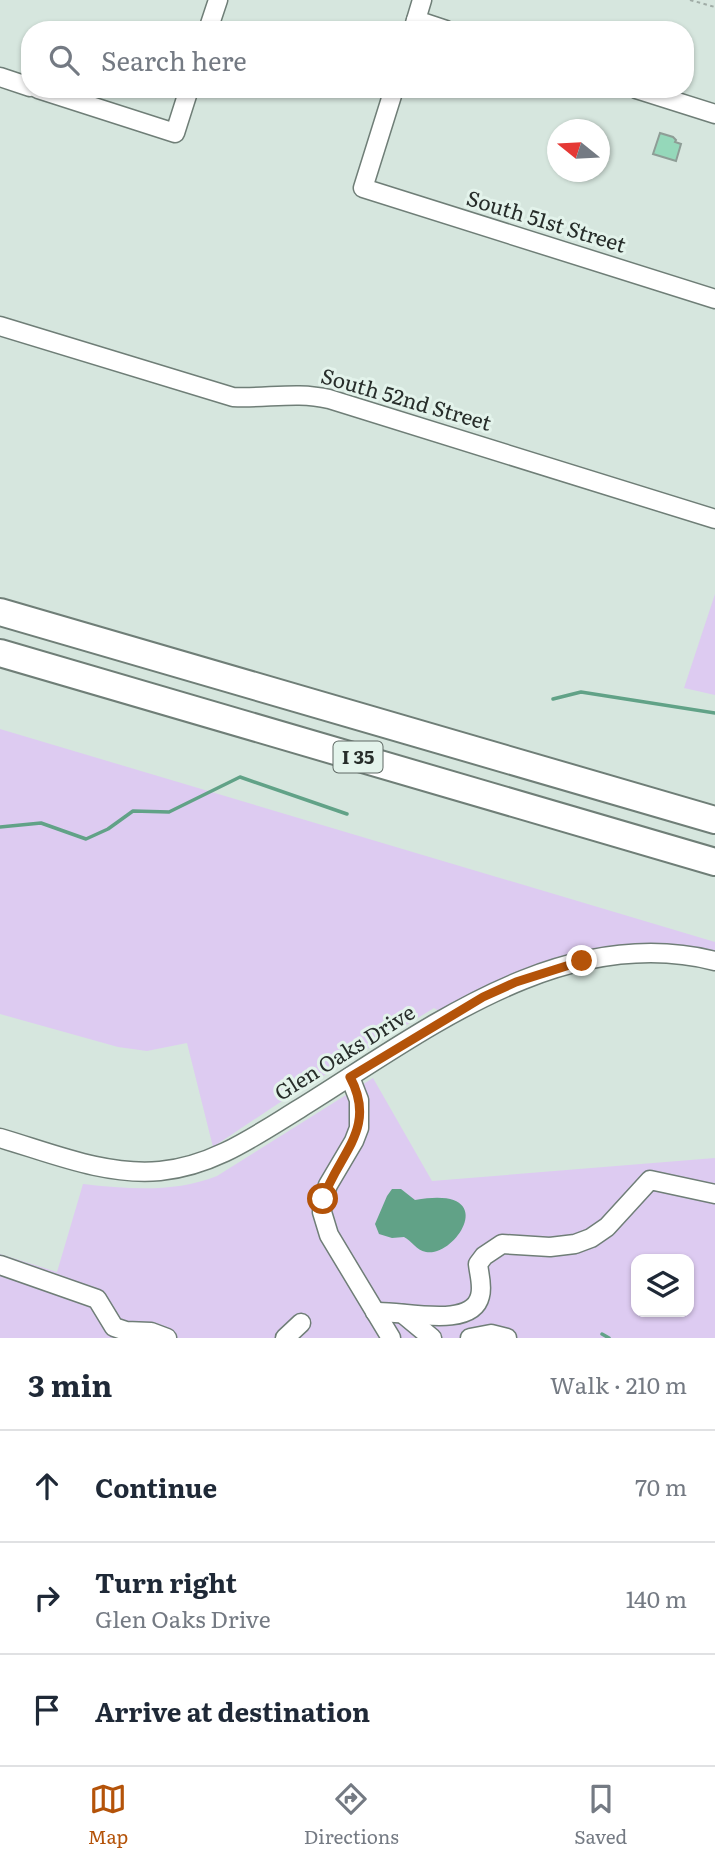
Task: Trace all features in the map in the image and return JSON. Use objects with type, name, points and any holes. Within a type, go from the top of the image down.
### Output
[{"type":"highway","name":"I 35","points":[[0,612],[715,820]]},
{"type":"highway","name":"I 35","points":[[0,653],[715,862]]},
{"type":"street","points":[[211,21],[218,0]]},
{"type":"street","points":[[416,21],[422,0]]},
{"type":"street","points":[[0,77],[21,84]]},
{"type":"street","points":[[66,98],[175,133],[186,98]]},
{"type":"street","name":"South 51st Street","points":[[391,98],[363,188],[715,299]]},
{"type":"street","points":[[664,98],[715,114]]},
{"type":"street","name":"South 52nd Street","points":[[0,326],[233,397],[287,394],[329,399],[715,519]]},
{"type":"street","name":"Glen Oaks Drive","points":[[0,1138],[111,1169],[160,1171],[184,1167],[229,1151],[483,997],[516,982],[549,970],[594,959],[651,952],[677,953],[715,961]]},
{"type":"street","points":[[350,1077],[359,1100],[359,1128],[328,1185],[322,1212],[329,1235],[391,1338]]},
{"type":"street","points":[[375,1312],[450,1316],[468,1313],[475,1309],[480,1298],[478,1264],[493,1249],[502,1244],[550,1247],[575,1244],[592,1238],[607,1227],[650,1180],[715,1194]]},
{"type":"street","points":[[0,1265],[97,1299],[114,1327],[126,1331],[151,1332],[167,1338]]},
{"type":"street","points":[[401,1312],[432,1338]]},
{"type":"street","points":[[285,1338],[302,1322]]},
{"type":"street","points":[[470,1338],[491,1334],[507,1338]]},
{"type":"path","points":[[690,0],[715,7]]},
{"type":"shaded area","points":[[715,594],[715,695],[684,688]]},
{"type":"shaded area","points":[[0,729],[715,942],[715,961],[582,961],[448,1016],[434,1008],[279,1103],[213,1147],[187,1043],[147,1051],[118,1047],[0,1014]]},
{"type":"shaded area","points":[[373,1078],[432,1181],[715,1158],[715,1338],[0,1338],[0,1254],[57,1272],[83,1184],[134,1188],[168,1187],[217,1176]]},
{"type":"shaded area","points":[[392,1189],[401,1189],[415,1200],[442,1198],[458,1202],[465,1211],[465,1222],[459,1234],[438,1251],[426,1252],[404,1237],[392,1238],[379,1234],[375,1224]]},
{"type":"building","points":[[660,133],[673,137],[675,142],[681,144],[676,161],[653,154]]},
{"type":"waterway","points":[[553,699],[581,692],[715,713]]},
{"type":"waterway","points":[[0,827],[41,823],[86,839],[108,829],[133,811],[169,812],[240,777],[347,814]]},
{"type":"waterway","points":[[602,1334],[609,1338]]},
{"type":"route","points":[[323,1199],[359,1128],[359,1100],[350,1077],[483,997],[516,982],[582,961]]}]
